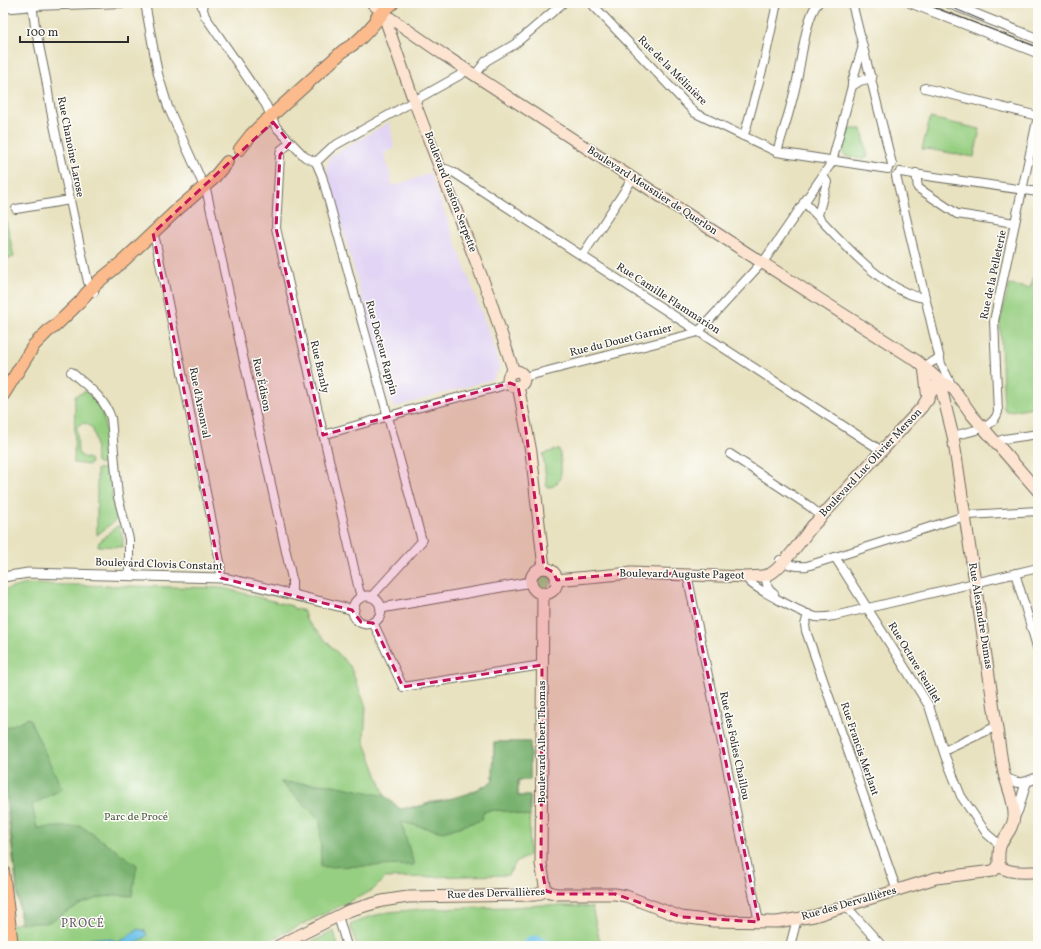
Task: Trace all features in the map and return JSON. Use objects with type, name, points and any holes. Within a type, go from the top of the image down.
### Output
[{"type":"main road","name":"Boulevard Meusnier de Querlon","points":[[372,3],[383,13],[471,72],[924,366],[939,380],[953,388]]},
{"type":"main road","points":[[4,391],[37,342],[48,331],[54,328],[86,294],[93,290],[203,184],[223,168],[227,162],[240,150],[251,135],[272,119],[344,50],[364,28],[393,3]]},
{"type":"main road","name":"Boulevard Gaston Serpette","points":[[383,13],[414,101],[496,315],[516,380],[531,452],[544,568]]},
{"type":"main road","points":[[924,366],[928,400],[944,397],[956,402],[972,415],[1038,491]]},
{"type":"main road","name":"Boulevard Luc Olivier Merson","points":[[767,576],[786,559],[821,516],[928,400],[939,380]]},
{"type":"main road","name":"Rue Alexandre Dumas","points":[[939,380],[953,436],[1004,777],[1013,801],[1014,818],[1007,836],[1000,845],[999,866]]},
{"type":"main road","points":[[953,388],[972,415]]},
{"type":"main road","points":[[544,568],[552,571],[556,580],[552,590],[543,593],[535,590],[531,582],[531,577],[534,572],[544,568]]},
{"type":"main road","name":"Boulevard Auguste Pageot","points":[[556,580],[631,573],[748,577],[767,576]]},
{"type":"main road","name":"Boulevard Albert Thomas","points":[[543,593],[541,864],[546,891]]},
{"type":"main road","points":[[999,866],[1004,870],[1010,871],[1038,872]]},
{"type":"main road","name":"Rue des Dervallières","points":[[278,946],[358,907],[408,897],[535,895],[546,891],[557,894],[615,894],[626,896],[681,917],[713,921],[759,922],[797,920],[811,917],[936,878],[993,871],[999,866]]},
{"type":"main road","points":[[3,871],[12,946]]},
{"type":"street","points":[[3,9],[29,5],[122,3]]},
{"type":"street","name":"Rue Édison","points":[[145,3],[158,74],[164,95],[207,193],[292,579],[292,594]]},
{"type":"street","points":[[201,3],[205,16],[266,104],[276,127],[307,158],[316,162],[332,147],[462,74],[471,72],[486,61],[515,44],[562,3]]},
{"type":"street","name":"Rue de la Mélinière","points":[[592,3],[695,113],[777,152],[832,162],[890,167]]},
{"type":"street","points":[[743,136],[764,63],[777,3]]},
{"type":"street","points":[[777,152],[797,82],[806,32],[813,10],[818,3]]},
{"type":"street","points":[[852,3],[872,78],[890,167],[898,165],[900,168],[898,174],[940,361],[953,388]]},
{"type":"street","points":[[911,3],[1038,53]]},
{"type":"street","points":[[948,3],[1038,39]]},
{"type":"street","name":"Rue Chanoine Larose","points":[[29,5],[88,282],[93,290]]},
{"type":"street","points":[[698,332],[762,262],[832,162],[852,82],[863,46]]},
{"type":"street","points":[[852,86],[860,81],[872,78]]},
{"type":"street","points":[[925,88],[1038,116]]},
{"type":"street","name":"Rue de la Pelleterie","points":[[953,436],[990,424],[994,421],[998,412],[994,321],[1038,116]]},
{"type":"street","name":"Rue Branly","points":[[290,142],[281,150],[280,155],[276,228],[359,590],[367,597]]},
{"type":"street","name":"Rue Docteur Rappin","points":[[316,162],[322,176],[422,541],[367,597]]},
{"type":"street","name":"Rue Camille Flammarion","points":[[441,170],[446,169],[453,172],[882,451]]},
{"type":"street","points":[[898,174],[916,173],[1038,192]]},
{"type":"street","points":[[916,173],[918,188],[957,214],[1016,223]]},
{"type":"street","points":[[818,215],[827,182],[823,176]]},
{"type":"street","points":[[582,256],[633,178]]},
{"type":"street","points":[[16,209],[70,200]]},
{"type":"street","points":[[804,202],[860,259],[880,277],[914,297],[925,298]]},
{"type":"street","name":"Rue d'Arsonval","points":[[153,233],[218,555],[221,578]]},
{"type":"street","name":"Rue du Douet Garnier","points":[[324,435],[388,416],[495,388],[516,380],[698,332]]},
{"type":"street","points":[[924,366],[940,361]]},
{"type":"street","points":[[939,380],[940,361]]},
{"type":"street","points":[[71,372],[98,394],[105,405],[110,418],[118,498],[130,546],[129,575]]},
{"type":"street","points":[[997,442],[1004,439],[1038,434]]},
{"type":"street","points":[[730,454],[809,506],[821,516]]},
{"type":"street","points":[[786,559],[800,566],[807,566],[965,516],[1038,511]]},
{"type":"street","name":"Rue Octave Feuillet","points":[[835,557],[928,704],[959,792],[964,802],[988,836],[1000,845]]},
{"type":"street","points":[[748,577],[748,580],[754,586],[808,614],[816,617],[828,617],[1038,568]]},
{"type":"street","name":"Boulevard Clovis Constant","points":[[4,578],[28,573],[221,578],[354,610]]},
{"type":"street","points":[[1015,573],[1038,650]]},
{"type":"street","name":"Rue des Folies Chaillou","points":[[687,574],[759,922]]},
{"type":"street","points":[[767,576],[766,584],[770,591],[784,602]]},
{"type":"street","points":[[381,608],[531,582]]},
{"type":"street","points":[[367,597],[377,600],[381,608],[379,617],[373,622],[368,623],[361,622],[356,617],[354,610],[355,604],[367,597]]},
{"type":"street","name":"Rue Francis Merlant","points":[[808,614],[805,625],[806,631],[897,891]]},
{"type":"street","points":[[373,622],[403,687],[542,665]]},
{"type":"street","points":[[944,751],[997,726]]},
{"type":"street","points":[[1004,777],[1015,782],[1026,783],[1038,777]]},
{"type":"street","name":"Rue Alexandre Dumas","points":[[1014,818],[1026,783]]},
{"type":"street","points":[[846,906],[882,946]]},
{"type":"street","points":[[338,916],[347,946]]},
{"type":"street","points":[[790,946],[797,920]]},
{"type":"highlighted area","points":[[273,122],[290,143],[280,155],[276,228],[323,435],[510,383],[518,386],[525,423],[544,567],[553,572],[557,580],[631,573],[687,574],[759,922],[681,917],[615,894],[557,894],[546,891],[541,864],[542,665],[403,687],[373,623],[361,622],[352,610],[221,578],[153,233]]},
{"type":"shaded area","points":[[390,122],[394,149],[384,153],[393,186],[430,173],[487,327],[500,367],[493,379],[396,407],[391,404],[373,339],[375,338],[373,332],[371,332],[326,168],[331,156]]},
{"type":"green space","points":[[930,118],[980,129],[974,157],[922,149]]},
{"type":"green space","points":[[848,129],[862,129],[868,157],[862,159],[845,156],[842,152]]},
{"type":"green space","points":[[5,215],[14,257],[3,260],[3,216]]},
{"type":"green space","points":[[1038,265],[1038,406],[1006,412],[1006,409],[1004,409],[1000,322],[1009,285],[1030,288]]},
{"type":"green space","points":[[86,391],[97,403],[104,418],[109,465],[98,464],[96,462],[94,433],[92,428],[83,423],[77,427],[78,453],[83,457],[90,459],[91,463],[88,465],[74,463],[75,396]]},
{"type":"green space","points":[[559,449],[561,473],[559,481],[552,487],[547,487],[543,454]]},
{"type":"green space","points":[[109,468],[113,503],[117,519],[97,535],[97,469]]},
{"type":"green space","points":[[117,526],[119,526],[123,538],[123,547],[98,546],[99,542]]},
{"type":"green space","points":[[541,574],[547,574],[551,578],[551,584],[547,588],[541,588],[537,584],[537,578]]},
{"type":"green space","name":"Parc de Procé","points":[[27,584],[223,588],[292,606],[293,608],[304,611],[306,620],[350,666],[366,707],[364,740],[385,796],[400,809],[442,801],[467,794],[487,785],[493,780],[494,742],[530,742],[530,780],[518,780],[518,796],[530,796],[529,855],[516,863],[508,875],[385,878],[373,890],[268,941],[244,946],[3,946],[3,927],[4,928],[21,922],[3,780],[3,590]]},
{"type":"green space","points":[[29,718],[62,789],[32,805],[37,828],[81,826],[137,865],[132,896],[118,895],[103,897],[83,903],[47,923],[21,923],[3,758],[3,729]]},
{"type":"green space","points":[[494,742],[530,742],[530,780],[518,780],[518,796],[530,796],[530,817],[495,810],[483,812],[482,820],[443,832],[401,822],[414,865],[321,867],[320,819],[280,782],[334,785],[385,796],[400,809],[421,806],[467,794],[487,785],[493,780]]},
{"type":"green space","points":[[542,905],[592,907],[599,938],[605,946],[548,946],[541,940],[533,937],[526,946],[357,946],[350,925],[368,917],[389,912],[422,909]]},
{"type":"green space","points":[[334,931],[338,946],[304,946]]},
{"type":"water","points":[[138,929],[145,931],[147,935],[140,941],[129,946],[77,946],[92,938],[118,941],[122,940]]},
{"type":"waterway","points":[[529,946],[532,942],[537,942],[544,946]]},
{"type":"tram line","points":[[922,3],[1038,47]]},
{"type":"tram line","points":[[941,3],[984,21]]},
{"type":"district","name":"PROCÉ","points":[[83,924]]}]
